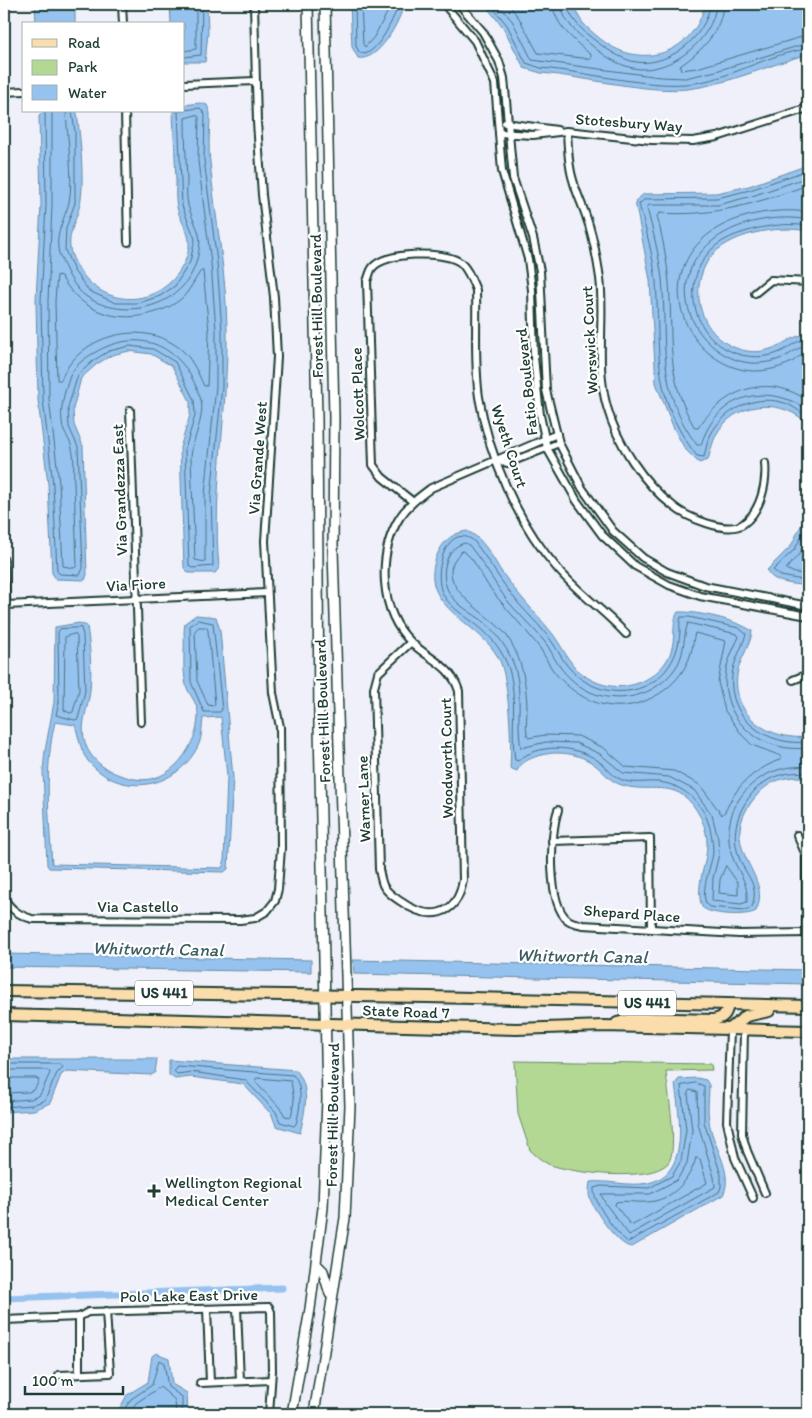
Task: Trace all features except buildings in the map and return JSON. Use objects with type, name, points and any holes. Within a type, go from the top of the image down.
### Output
[{"type":"main road","name":"Forest Hill Boulevard","points":[[292,1414],[317,1265],[326,1173],[325,995],[318,660],[317,398],[308,4]]},
{"type":"main road","name":"Forest Hill Boulevard","points":[[314,1414],[345,1218],[350,1106],[333,580],[334,417],[325,4]]},
{"type":"main road","name":"State Road 7","points":[[4,991],[325,995],[804,1006]]},
{"type":"main road","points":[[604,1026],[636,1018],[713,1020],[721,1018],[726,1013],[728,1005]]},
{"type":"main road","points":[[730,1029],[746,1016],[756,1012],[804,1006]]},
{"type":"main road","name":"State Road 7","points":[[4,1015],[516,1029],[604,1026],[808,1031]]},
{"type":"main road","points":[[317,1265],[323,1271],[331,1298]]},
{"type":"street","points":[[122,4],[122,22]]},
{"type":"street","name":"Via Grande West","points":[[254,4],[255,81],[262,195],[274,297],[277,357],[275,409],[267,488],[267,593],[273,693],[280,727],[281,848],[278,889],[275,901],[267,911]]},
{"type":"street","name":"Fatio Boulevard","points":[[444,4],[475,41],[487,62],[495,83],[502,171],[528,259],[532,290],[534,357],[540,415],[547,448],[577,501],[602,535],[635,566],[670,585],[700,596],[808,616]]},
{"type":"street","name":"Fatio Boulevard","points":[[458,4],[483,32],[499,61],[504,78],[512,178],[533,238],[540,271],[546,390],[559,443],[582,488],[613,531],[643,558],[667,572],[705,586],[808,606]]},
{"type":"street","points":[[185,84],[255,81]]},
{"type":"street","points":[[4,92],[22,91]]},
{"type":"street","name":"Stotesbury Way","points":[[498,122],[540,126],[565,132],[651,140],[693,141],[717,137],[808,108]]},
{"type":"street","points":[[125,112],[128,242]]},
{"type":"street","name":"Stotesbury Way","points":[[499,133],[533,135],[565,132]]},
{"type":"street","name":"Worswick Court","points":[[565,132],[572,179],[587,218],[600,281],[602,377],[607,407],[622,442],[660,496],[674,508],[696,519],[719,527],[742,525],[753,514],[767,480],[766,463]]},
{"type":"street","name":"Wyeth Court","points":[[372,268],[382,260],[397,256],[444,256],[459,261],[469,275],[476,290],[479,395],[486,429],[497,461],[519,512],[556,567],[626,634]]},
{"type":"street","name":"Wolcott Place","points":[[372,268],[368,281],[373,465],[382,477],[412,501]]},
{"type":"street","points":[[754,293],[771,280],[808,282]]},
{"type":"street","name":"Via Grandezza East","points":[[130,410],[141,722]]},
{"type":"street","name":"Woodworth Court","points":[[455,903],[461,892],[463,880],[459,691],[455,679],[448,669],[411,642],[396,621],[388,601],[385,581],[385,560],[390,539],[400,517],[412,501],[449,479],[497,461],[557,434]]},
{"type":"street","name":"Woodworth Court","points":[[497,461],[508,463],[559,443]]},
{"type":"street","points":[[4,560],[6,605],[4,690]]},
{"type":"street","name":"Via Fiore","points":[[6,605],[267,593]]},
{"type":"street","name":"Warner Lane","points":[[411,642],[378,673],[374,688],[379,870],[383,886],[392,896],[420,913],[441,912],[455,903]]},
{"type":"street","points":[[793,680],[808,674]]},
{"type":"street","name":"Shepard Place","points":[[558,810],[553,824],[552,841],[555,896],[560,909],[568,920],[583,925],[739,934],[807,933]]},
{"type":"street","points":[[797,835],[806,855],[807,933]]},
{"type":"street","points":[[552,841],[650,838],[651,928]]},
{"type":"street","name":"Via Castello","points":[[4,898],[10,908],[20,915],[42,919],[240,920],[255,918],[267,911]]},
{"type":"street","points":[[730,1029],[727,1122],[735,1158],[753,1198]]},
{"type":"street","points":[[744,1029],[742,1134],[747,1151],[765,1193]]},
{"type":"street","name":"Polo Lake East Drive","points":[[4,1320],[78,1317],[88,1312],[106,1311],[269,1307],[271,1312],[271,1380],[269,1414]]},
{"type":"street","points":[[236,1308],[240,1381]]},
{"type":"street","points":[[207,1309],[210,1382]]},
{"type":"street","points":[[59,1375],[110,1374],[106,1311]]},
{"type":"street","points":[[78,1317],[79,1374]]},
{"type":"street","points":[[200,1383],[271,1380]]},
{"type":"green space","points":[[515,1061],[711,1064],[712,1070],[666,1071],[672,1118],[672,1146],[668,1163],[659,1169],[645,1173],[610,1174],[591,1173],[548,1164],[530,1150],[518,1114]]},
{"type":"water","points":[[35,4],[75,4],[75,22],[36,22]]},
{"type":"water","points":[[170,4],[207,4],[208,33],[205,62],[185,62],[185,22],[171,22]]},
{"type":"water","points":[[350,4],[404,4],[398,20],[387,39],[381,47],[366,58],[358,58],[352,47]]},
{"type":"water","points":[[484,4],[570,4],[585,26],[606,43],[621,51],[637,55],[652,55],[667,51],[680,44],[691,34],[700,20],[705,4],[808,4],[808,54],[734,79],[688,89],[671,90],[635,87],[541,73],[524,68],[503,27]]},
{"type":"water","points":[[200,103],[207,105],[210,113],[209,156],[223,268],[227,362],[217,509],[219,568],[215,573],[189,573],[184,568],[180,448],[190,415],[190,401],[172,366],[151,354],[129,351],[112,355],[97,364],[81,378],[73,409],[74,425],[83,446],[87,575],[85,580],[56,579],[52,573],[48,484],[38,400],[36,300],[41,204],[39,116],[44,112],[77,113],[81,146],[82,185],[79,210],[71,231],[70,242],[75,262],[83,275],[95,287],[108,294],[123,298],[138,298],[152,294],[165,287],[176,275],[185,261],[188,252],[189,238],[179,215],[176,201],[173,112],[185,112],[185,105]]},
{"type":"water","points":[[808,165],[808,231],[783,229],[754,233],[741,237],[717,250],[709,259],[702,273],[699,302],[703,316],[710,328],[720,339],[732,347],[757,352],[774,348],[801,335],[808,335],[808,424],[786,410],[762,406],[750,408],[728,420],[717,433],[708,460],[699,463],[685,449],[674,429],[656,383],[650,280],[635,201],[644,194],[716,193],[749,186]]},
{"type":"water","points":[[808,511],[808,586],[779,581],[770,575],[767,570],[791,546]]},
{"type":"water","points":[[467,531],[483,544],[509,582],[555,637],[573,665],[582,674],[604,685],[628,686],[639,683],[660,669],[673,645],[674,623],[678,612],[716,617],[737,623],[752,631],[750,642],[740,663],[737,675],[737,690],[741,703],[757,723],[768,730],[781,735],[808,737],[808,778],[795,777],[775,781],[759,793],[745,812],[740,829],[741,844],[757,884],[760,897],[756,911],[745,914],[728,914],[712,912],[702,907],[700,884],[707,851],[707,838],[704,825],[697,811],[689,800],[680,793],[661,788],[640,788],[619,784],[589,761],[575,755],[545,754],[526,761],[517,771],[510,768],[511,744],[507,696],[499,659],[490,645],[441,600],[435,587],[433,571],[440,548],[453,535]]},
{"type":"water","points":[[196,615],[216,617],[220,630],[233,778],[228,869],[224,872],[49,868],[47,865],[43,771],[54,702],[55,627],[79,623],[87,626],[91,682],[83,734],[88,750],[108,770],[121,776],[148,779],[160,776],[180,760],[194,737],[197,725],[198,709],[187,688],[185,678],[185,623]],"holes":[[[221,717],[227,776],[224,863],[222,868],[52,864],[48,775],[55,722],[75,725],[85,757],[101,773],[116,781],[148,784],[163,780],[190,759],[200,741],[203,718]]]},
{"type":"water","points":[[4,954],[311,960],[311,972],[4,967]]},
{"type":"water","points":[[353,960],[808,970],[808,984],[354,974]]},
{"type":"water","points":[[4,1059],[157,1059],[155,1073],[151,1075],[67,1071],[61,1075],[50,1103],[34,1110],[4,1112]]},
{"type":"water","points":[[169,1060],[296,1070],[304,1084],[306,1100],[300,1133],[276,1126],[272,1115],[243,1084],[191,1077],[175,1079],[169,1075]]},
{"type":"water","points":[[697,1078],[706,1080],[709,1085],[708,1112],[711,1129],[726,1177],[723,1195],[632,1247],[627,1246],[608,1228],[594,1206],[589,1196],[590,1182],[641,1184],[662,1177],[671,1168],[679,1142],[679,1111],[675,1084],[679,1079]]},
{"type":"water","points":[[156,1353],[169,1358],[172,1384],[187,1393],[188,1414],[104,1414],[120,1408],[127,1395],[148,1382],[152,1356]]},
{"type":"waterway","points":[[4,1298],[282,1288]]},
{"type":"place","name":"Wellington Regional Medical Center","points":[[154,1191]]},
{"type":"water label","name":"Whitworth Canal","points":[[158,949]]},
{"type":"water label","name":"Whitworth Canal","points":[[582,956]]}]
